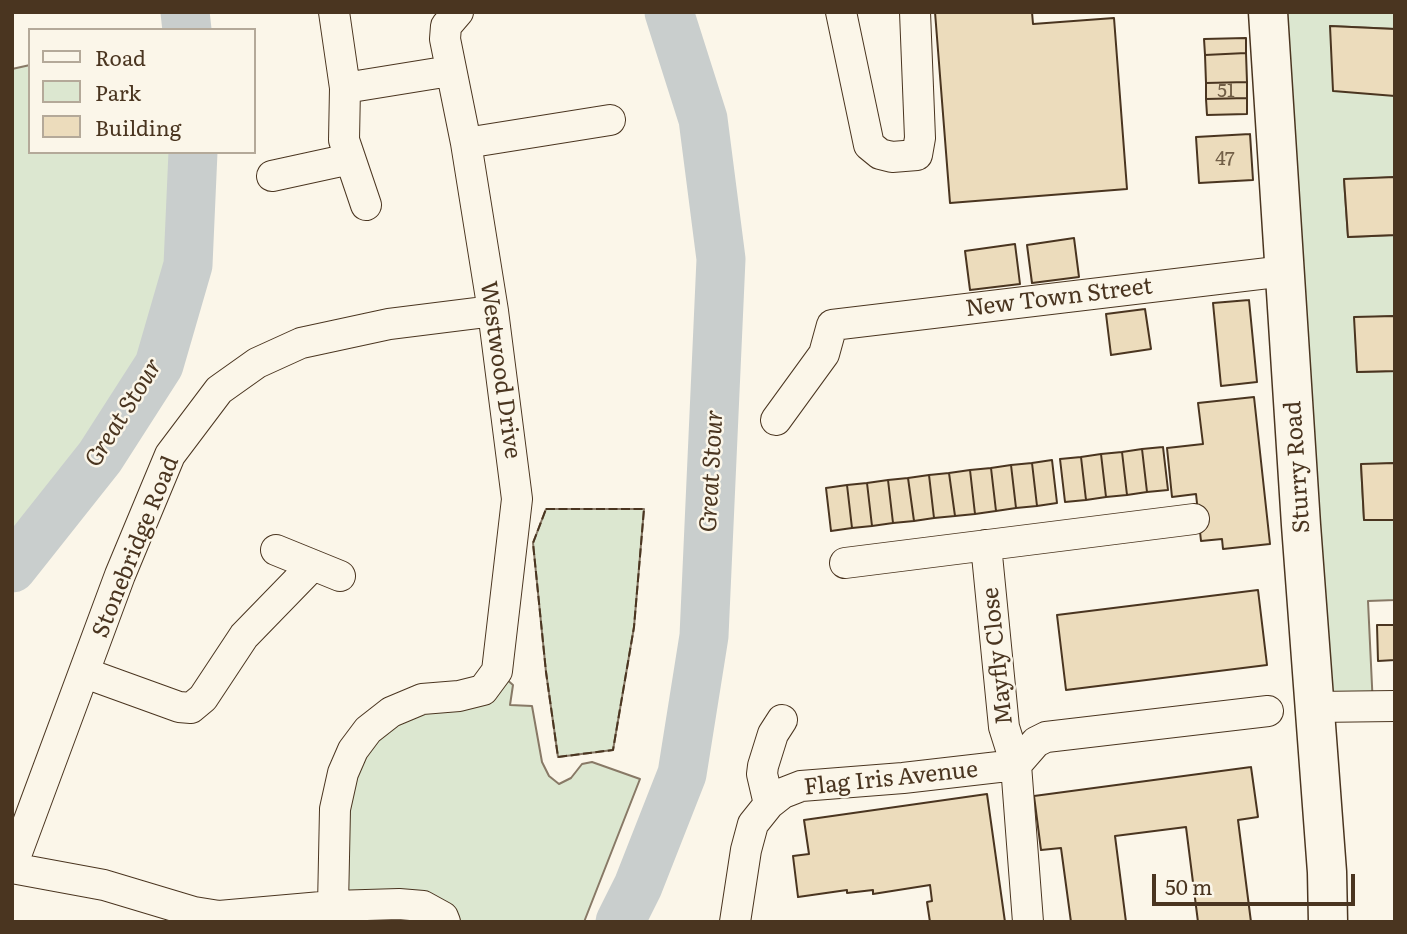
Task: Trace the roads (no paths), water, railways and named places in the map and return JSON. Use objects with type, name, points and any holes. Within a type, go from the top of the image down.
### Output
[{"type":"highway","name":"Sturry Road","points":[[1268,12],[1327,872],[1328,922]]},
{"type":"street","points":[[334,12],[345,88],[344,140],[366,205]]},
{"type":"street","name":"Westwood Drive","points":[[333,906],[335,809],[343,773],[353,750],[368,730],[391,712],[422,699],[483,691],[505,678],[517,499],[493,312],[466,143],[445,39],[446,26],[458,12]]},
{"type":"street","points":[[841,12],[869,145],[880,154],[892,157],[917,155],[920,138],[915,12]]},
{"type":"street","points":[[345,88],[450,71]]},
{"type":"street","points":[[466,143],[610,120]]},
{"type":"street","points":[[272,177],[350,159]]},
{"type":"street","name":"New Town Street","points":[[776,420],[824,354],[832,325],[1285,271]]},
{"type":"street","name":"Stonebridge Road","points":[[12,867],[120,575],[170,455],[219,390],[257,363],[301,343],[389,324],[493,312]]},
{"type":"street","points":[[845,563],[1194,519]]},
{"type":"street","name":"Mayfly Close","points":[[986,545],[1004,727],[1016,765],[1028,922]]},
{"type":"street","points":[[85,673],[179,707],[191,708],[203,698],[244,636],[326,570],[276,550]]},
{"type":"street","points":[[1314,707],[1395,705]]},
{"type":"street","points":[[1016,765],[1036,742],[1046,737],[1268,711]]},
{"type":"street","points":[[769,804],[762,774],[763,766],[782,720]]},
{"type":"street","name":"Flag Iris Avenue","points":[[735,922],[746,850],[753,824],[769,804],[783,793],[802,786],[1016,765]]},
{"type":"street","points":[[12,867],[104,885],[194,912],[219,916],[333,906],[413,904],[423,905],[443,917],[445,922]]},
{"type":"waterway","name":"Great Stour","points":[[185,12],[187,28]]},
{"type":"waterway","name":"Great Stour","points":[[620,922],[638,886],[682,774],[704,636],[721,259],[703,119],[669,12]]},
{"type":"waterway","name":"Great Stour","points":[[12,568],[100,457],[159,365],[188,265],[193,154]]}]
